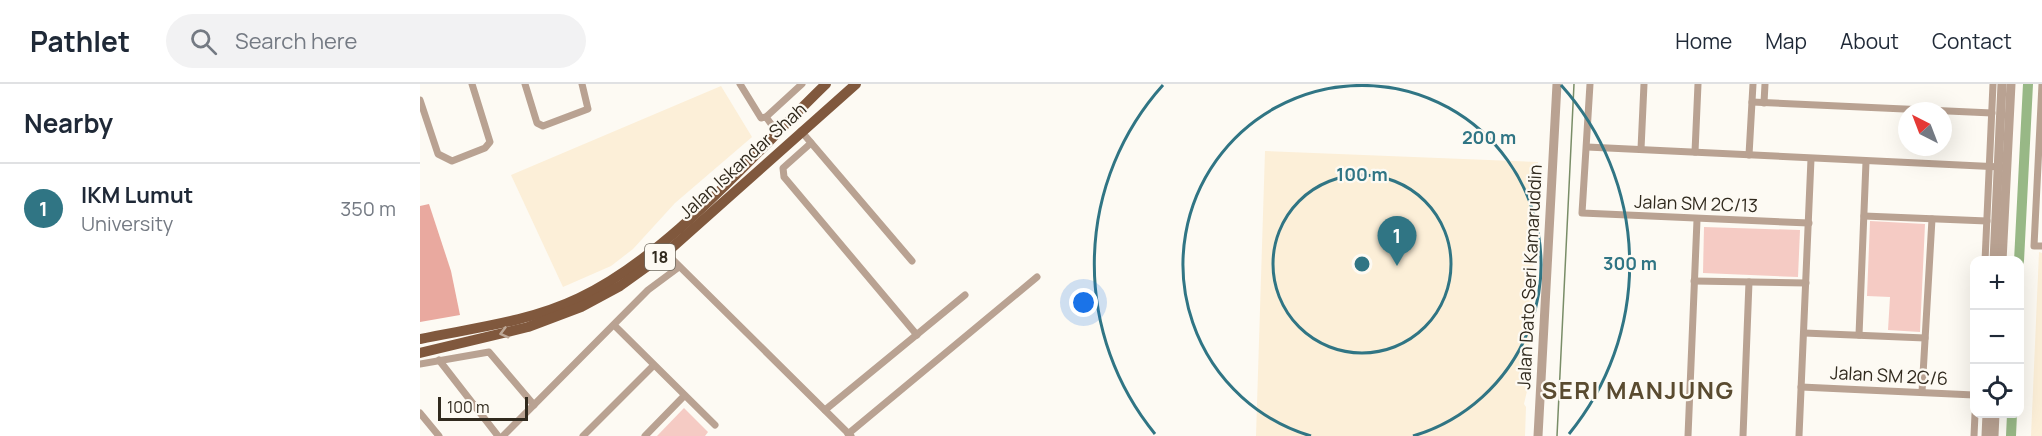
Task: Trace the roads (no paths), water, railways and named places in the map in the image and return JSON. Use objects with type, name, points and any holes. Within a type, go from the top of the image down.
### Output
[{"type":"main road","name":"Jalan Iskandar Shah","points":[[420,339],[528,316],[578,298],[605,284],[665,240],[826,84]]},
{"type":"main road","name":"Jalan Iskandar Shah","points":[[420,353],[470,342],[554,318],[620,286],[666,253],[852,86]]},
{"type":"street","points":[[420,100],[438,154],[452,161],[485,148],[490,142],[472,84]]},
{"type":"street","points":[[525,84],[537,123],[543,126],[588,109],[582,84]]},
{"type":"street","points":[[741,84],[758,115],[766,117],[777,132]]},
{"type":"street","points":[[766,117],[802,84]]},
{"type":"street","name":"Jalan Dato Seri Kamaruddin","points":[[1538,436],[1557,84]]},
{"type":"street","points":[[1590,84],[1587,147],[1998,167]]},
{"type":"street","points":[[1641,149],[1644,84]]},
{"type":"street","points":[[1695,152],[1698,84]]},
{"type":"street","points":[[1749,155],[1753,84]]},
{"type":"street","points":[[1764,103],[1765,84]]},
{"type":"street","points":[[1993,84],[1992,113],[1998,167],[2002,256]]},
{"type":"street","points":[[1994,256],[2002,84]]},
{"type":"street","points":[[1985,256],[1987,221],[2012,84]]},
{"type":"street","points":[[2042,84],[2040,191],[2034,246],[2042,246]]},
{"type":"street","points":[[1752,102],[1992,113]]},
{"type":"street","points":[[801,131],[912,261]]},
{"type":"street","points":[[811,143],[783,168],[784,177],[917,335]]},
{"type":"street","name":"Jalan SM 2C/13","points":[[1587,147],[1582,213],[1697,220],[1809,223]]},
{"type":"street","points":[[1799,436],[1811,159]]},
{"type":"street","points":[[1859,335],[1866,162]]},
{"type":"street","points":[[1864,216],[1987,221]]},
{"type":"street","points":[[1922,392],[1932,219]]},
{"type":"street","points":[[1688,436],[1697,220]]},
{"type":"street","points":[[666,253],[850,435],[1036,278]]},
{"type":"street","points":[[503,436],[660,279],[679,267]]},
{"type":"street","points":[[1694,281],[1806,283]]},
{"type":"street","points":[[1743,436],[1749,282]]},
{"type":"street","points":[[825,410],[965,295]]},
{"type":"street","points":[[614,325],[715,425]]},
{"type":"street","points":[[1804,333],[1925,338]]},
{"type":"street","points":[[420,364],[493,353],[534,405]]},
{"type":"street","points":[[439,360],[498,436]]},
{"type":"street","points":[[583,436],[653,366]]},
{"type":"street","name":"Jalan SM 2C/6","points":[[1801,387],[1970,395]]},
{"type":"street","points":[[645,436],[684,396]]},
{"type":"street","points":[[420,412],[439,436]]},
{"type":"street","points":[[1974,436],[1975,418]]},
{"type":"street","points":[[1986,436],[1987,418]]},
{"type":"street","points":[[1994,436],[1995,418]]},
{"type":"waterway","points":[[1557,436],[1574,84]]},
{"type":"waterway","points":[[2019,256],[2028,84]]},
{"type":"waterway","points":[[2011,436],[2012,418]]},
{"type":"place","name":"IKM Lumut","points":[[1397,266]]},
{"type":"district","name":"SERI MANJUNG","points":[[1638,391]]}]
